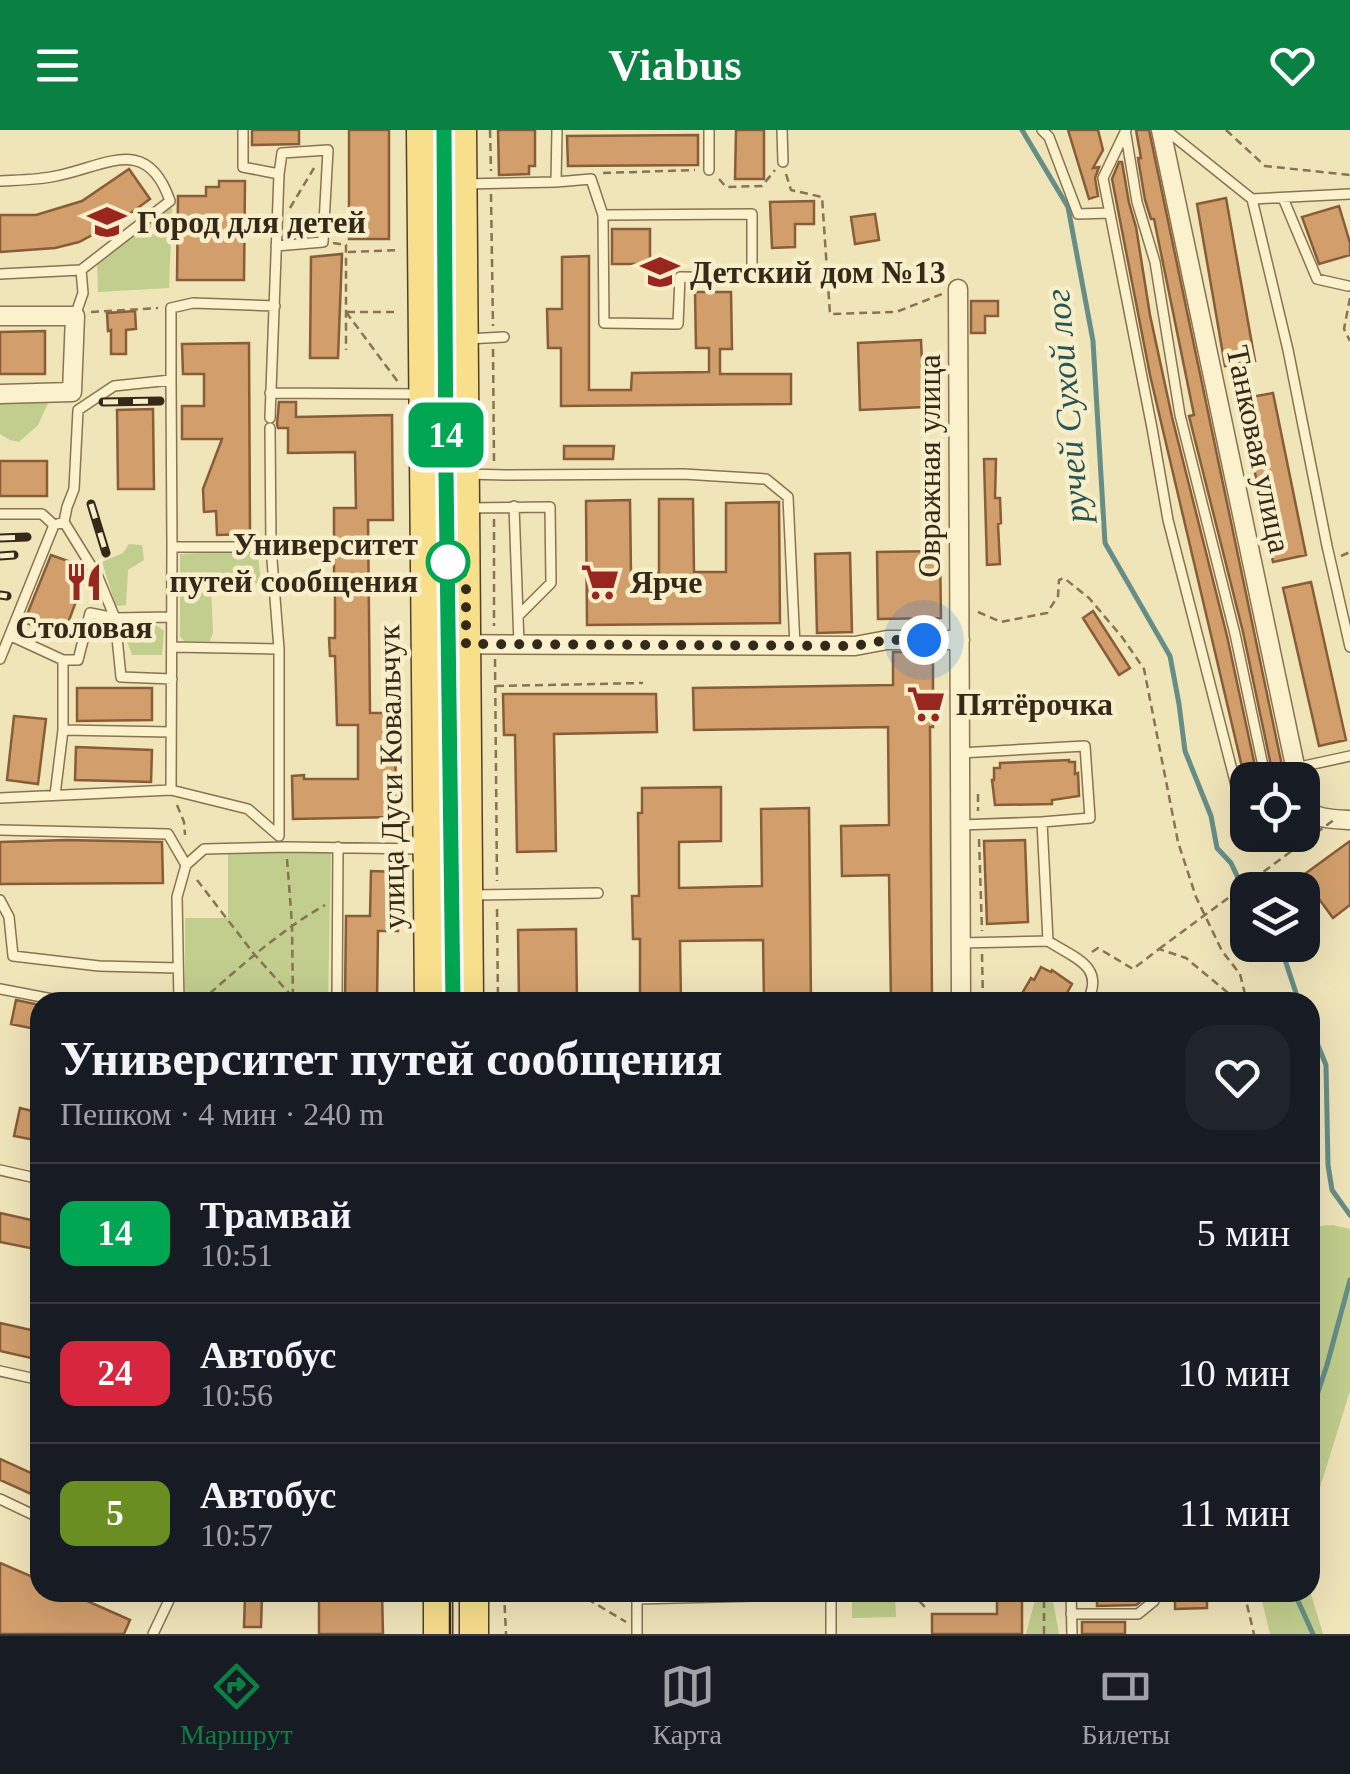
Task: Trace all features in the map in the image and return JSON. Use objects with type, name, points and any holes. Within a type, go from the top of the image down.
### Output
[{"type":"main road","name":"улица Дуси Ковальчук","points":[[421,130],[415,394],[423,472],[429,992]]},
{"type":"main road","points":[[462,130],[469,992]]},
{"type":"main road","points":[[438,1602],[438,1634]]},
{"type":"main road","points":[[474,1602],[474,1634]]},
{"type":"street","name":"Танковая улица","points":[[1164,130],[1295,762]]},
{"type":"street","name":"Овражная улица","points":[[958,289],[960,753],[969,824],[960,942],[961,992]]},
{"type":"street","points":[[0,316],[75,316],[72,392],[0,394]]},
{"type":"street","points":[[425,644],[854,646],[887,640],[960,640]]},
{"type":"lane","points":[[243,130],[243,167],[279,174]]},
{"type":"lane","points":[[556,130],[556,182]]},
{"type":"lane","points":[[709,130],[709,170]]},
{"type":"lane","points":[[782,130],[783,162]]},
{"type":"lane","points":[[1042,130],[1049,137],[1078,214],[1110,213]]},
{"type":"lane","points":[[1164,130],[1252,198],[1350,194]]},
{"type":"lane","points":[[1126,131],[1104,178],[1168,520],[1230,765]]},
{"type":"lane","points":[[1126,131],[1138,202],[1155,262],[1180,415],[1235,634],[1262,762]]},
{"type":"lane","points":[[0,798],[171,790],[248,809],[279,836],[279,649],[271,548],[270,393],[275,306],[276,231],[279,174],[282,154],[328,150],[322,242],[276,246]]},
{"type":"lane","points":[[0,181],[54,177],[125,158],[149,166],[170,201],[81,270],[0,274]]},
{"type":"lane","points":[[462,184],[591,178],[603,216],[604,323],[678,324],[680,276],[752,278],[752,214],[603,216]]},
{"type":"lane","points":[[1252,198],[1350,647]]},
{"type":"lane","points":[[1282,198],[1317,278],[1350,288]]},
{"type":"lane","points":[[75,316],[83,294],[81,270]]},
{"type":"lane","points":[[171,790],[172,308],[193,303],[275,306]]},
{"type":"lane","points":[[464,339],[498,337]]},
{"type":"lane","points":[[0,659],[74,489],[78,410],[114,386],[172,380]]},
{"type":"lane","points":[[270,393],[415,394]]},
{"type":"lane","points":[[423,472],[683,474],[766,479],[788,497],[794,646]]},
{"type":"lane","points":[[514,506],[519,644]]},
{"type":"lane","points":[[465,508],[550,506],[551,584],[518,616]]},
{"type":"lane","points":[[0,514],[42,514],[59,524],[98,578],[115,618],[121,677],[172,678]]},
{"type":"lane","points":[[172,548],[271,548]]},
{"type":"lane","points":[[11,636],[64,660],[78,660],[90,613],[115,618],[171,618]]},
{"type":"lane","points":[[172,648],[279,649]]},
{"type":"lane","points":[[55,796],[63,730],[64,660]]},
{"type":"lane","points":[[63,730],[172,732]]},
{"type":"lane","points":[[960,753],[1086,746],[1090,818],[969,824]]},
{"type":"lane","points":[[1320,766],[1350,756]]},
{"type":"lane","points":[[1042,822],[1048,942]]},
{"type":"lane","points":[[0,830],[168,834],[186,866]]},
{"type":"lane","points":[[337,992],[338,848]]},
{"type":"lane","points":[[179,992],[177,897],[186,866],[204,849],[426,849]]},
{"type":"lane","points":[[468,895],[598,892]]},
{"type":"lane","points":[[0,900],[9,916],[13,956]]},
{"type":"lane","points":[[960,942],[1048,942],[1087,966],[1094,977],[1093,992]]},
{"type":"lane","points":[[0,962],[13,956],[98,966],[178,968]]},
{"type":"lane","points":[[0,989],[30,995]]},
{"type":"lane","points":[[0,1170],[30,1177]]},
{"type":"lane","points":[[0,1371],[30,1378]]},
{"type":"lane","points":[[0,1500],[30,1514]]},
{"type":"lane","points":[[153,1634],[168,1602]]},
{"type":"lane","points":[[635,1602],[637,1631]]},
{"type":"lane","points":[[830,1602],[832,1634]]},
{"type":"lane","points":[[1071,1602],[1072,1634]]},
{"type":"lane","points":[[1071,1614],[1138,1614],[1153,1602]]},
{"type":"path","points":[[490,130],[498,337],[494,475]]},
{"type":"path","points":[[1226,130],[1265,166],[1350,174]]},
{"type":"path","points":[[276,231],[322,150]]},
{"type":"path","points":[[783,162],[791,190],[822,196],[830,314],[896,312],[958,289]]},
{"type":"path","points":[[591,178],[603,173],[642,172]]},
{"type":"path","points":[[322,242],[346,245],[346,350]]},
{"type":"path","points":[[346,252],[406,250]]},
{"type":"path","points":[[1350,288],[1344,329],[1350,341]]},
{"type":"path","points":[[75,316],[120,309],[172,308]]},
{"type":"path","points":[[346,312],[415,394]]},
{"type":"path","points":[[346,312],[406,312]]},
{"type":"path","points":[[494,507],[498,992]]},
{"type":"path","points":[[960,599],[1002,622],[1033,616],[1047,613],[1058,596],[1059,580],[1064,578],[1088,598],[1122,637],[1144,669],[1178,842],[1196,897],[1222,951],[1240,974],[1244,992]]},
{"type":"path","points":[[495,686],[643,683]]},
{"type":"path","points":[[978,787],[969,824],[984,992]]},
{"type":"path","points":[[171,790],[184,822],[186,866],[286,992]]},
{"type":"path","points":[[1078,960],[1098,948],[1133,969],[1342,819]]},
{"type":"path","points":[[286,847],[294,992]]},
{"type":"path","points":[[211,992],[292,924],[339,896]]},
{"type":"path","points":[[1159,949],[1186,958],[1227,992]]},
{"type":"path","points":[[504,1602],[506,1634]]},
{"type":"path","points":[[592,1602],[637,1631]]},
{"type":"path","points":[[921,1602],[927,1608]]},
{"type":"path","points":[[1044,1602],[1044,1634]]},
{"type":"path","points":[[1246,1602],[1254,1634]]},
{"type":"green space","points":[[172,207],[169,288],[98,292],[97,262]]},
{"type":"green space","points":[[25,384],[50,399],[38,425],[19,442],[0,434],[0,395]]},
{"type":"green space","points":[[129,544],[142,545],[144,560],[128,570],[126,605],[116,606],[102,562],[123,553]]},
{"type":"green space","points":[[251,551],[258,556],[261,583],[211,585],[210,641],[184,641],[180,636],[180,554]]},
{"type":"green space","points":[[127,618],[147,618],[164,631],[162,655],[132,655],[121,624]]},
{"type":"green space","points":[[228,853],[331,853],[328,992],[185,992],[185,918],[228,918]]},
{"type":"green space","points":[[1320,1226],[1350,1229],[1350,1391],[1320,1488]]},
{"type":"green space","points":[[852,1602],[895,1602],[896,1617],[852,1618]]},
{"type":"green space","points":[[1034,1602],[1053,1602],[1059,1634],[1026,1634]]},
{"type":"green space","points":[[1262,1602],[1313,1602],[1323,1634],[1270,1634]]},
{"type":"building","points":[[252,130],[299,130],[299,144],[252,145]]},
{"type":"building","points":[[349,130],[389,130],[389,239],[349,239]]},
{"type":"building","points":[[498,130],[535,130],[535,166],[529,166],[529,174],[499,175]]},
{"type":"building","points":[[736,130],[764,130],[764,179],[735,179]]},
{"type":"building","points":[[1068,130],[1098,130],[1103,150],[1093,168],[1099,167],[1095,178],[1098,196],[1089,199]]},
{"type":"building","points":[[1136,130],[1149,130],[1281,762],[1270,762],[1243,632],[1189,416],[1194,415],[1154,219],[1145,200]]},
{"type":"building","points":[[698,135],[698,165],[568,166],[567,136]]},
{"type":"building","points":[[1122,162],[1172,417],[1254,762],[1241,762],[1150,375],[1112,179]]},
{"type":"building","points":[[129,169],[150,199],[124,218],[79,242],[0,252],[0,215],[36,215],[82,201]]},
{"type":"building","points":[[219,181],[245,181],[244,280],[177,280],[178,196],[206,196],[206,187],[219,187]]},
{"type":"building","points":[[1226,198],[1255,361],[1225,366],[1197,204]]},
{"type":"building","points":[[814,201],[814,224],[795,224],[795,247],[772,248],[770,202]]},
{"type":"building","points":[[1339,206],[1350,255],[1319,264],[1302,217]]},
{"type":"building","points":[[875,214],[879,240],[855,244],[851,217]]},
{"type":"building","points":[[612,229],[650,229],[650,264],[612,264]]},
{"type":"building","points":[[342,254],[338,358],[310,358],[311,257]]},
{"type":"building","points":[[589,256],[589,390],[631,390],[632,373],[709,372],[709,348],[696,348],[695,292],[731,292],[732,349],[720,349],[720,374],[791,374],[791,404],[561,406],[561,348],[548,348],[547,309],[562,309],[562,257]]},
{"type":"building","points":[[971,301],[998,301],[998,316],[985,316],[985,333],[971,333]]},
{"type":"building","points":[[135,311],[136,329],[126,330],[126,354],[111,354],[107,313]]},
{"type":"building","points":[[45,331],[45,374],[0,374],[0,332]]},
{"type":"building","points":[[921,340],[924,407],[860,410],[858,343]]},
{"type":"building","points":[[249,343],[250,534],[217,535],[216,511],[204,512],[203,489],[222,439],[182,439],[182,406],[204,406],[204,374],[183,374],[182,344]]},
{"type":"building","points":[[1273,393],[1306,555],[1273,562],[1240,399]]},
{"type":"building","points":[[279,402],[296,402],[296,417],[392,415],[393,520],[368,520],[370,713],[395,713],[396,817],[293,819],[292,776],[358,779],[358,725],[337,725],[335,656],[330,656],[329,638],[335,638],[335,592],[329,592],[329,575],[334,575],[334,508],[356,508],[355,452],[288,453],[288,428],[278,428],[277,424]]},
{"type":"building","points":[[153,409],[154,489],[118,489],[117,410]]},
{"type":"building","points":[[564,446],[614,446],[613,459],[564,459]]},
{"type":"building","points":[[984,459],[996,459],[1000,564],[987,565]]},
{"type":"building","points":[[0,461],[47,461],[47,496],[0,496]]},
{"type":"building","points":[[659,499],[693,499],[694,572],[726,572],[726,503],[779,502],[780,623],[587,625],[586,501],[630,500],[631,573],[659,573]]},
{"type":"building","points":[[940,551],[941,618],[878,619],[877,552]]},
{"type":"building","points":[[850,553],[852,632],[817,633],[815,554]]},
{"type":"building","points":[[51,555],[82,566],[86,574],[63,637],[24,622]]},
{"type":"building","points":[[1311,582],[1346,740],[1319,746],[1283,588]]},
{"type":"building","points":[[1093,611],[1130,668],[1119,675],[1083,618]]},
{"type":"building","points":[[893,652],[933,652],[932,992],[891,992],[889,875],[842,876],[841,826],[889,825],[888,727],[694,730],[693,688],[893,685]]},
{"type":"building","points":[[77,688],[152,688],[152,720],[77,721]]},
{"type":"building","points":[[503,694],[656,694],[657,732],[554,734],[556,851],[517,852],[515,735],[504,735]]},
{"type":"building","points":[[14,716],[46,719],[38,784],[7,780]]},
{"type":"building","points":[[76,747],[152,750],[151,782],[75,780]]},
{"type":"building","points":[[1075,762],[1079,796],[1052,800],[1052,804],[995,805],[992,780],[994,768],[1000,768],[1000,763]]},
{"type":"building","points":[[721,787],[721,841],[679,842],[679,888],[762,886],[761,809],[809,808],[811,992],[764,992],[763,940],[680,941],[681,992],[640,992],[640,939],[633,939],[632,896],[639,896],[638,813],[642,813],[642,788]]},
{"type":"building","points":[[1025,840],[1028,922],[987,924],[984,841]]},
{"type":"building","points":[[1350,841],[1350,905],[1333,918],[1320,900],[1320,872],[1307,872]]},
{"type":"building","points":[[0,842],[162,842],[163,883],[0,884]]},
{"type":"building","points":[[371,871],[399,872],[398,931],[378,931],[377,992],[345,992],[346,916],[370,916]]},
{"type":"building","points":[[576,929],[577,992],[519,992],[518,930]]},
{"type":"building","points":[[1041,967],[1072,984],[1068,992],[1023,992],[1031,978],[1034,980]]},
{"type":"building","points":[[16,1000],[30,1003],[30,1028],[11,1024]]},
{"type":"building","points":[[20,1108],[30,1110],[30,1139],[14,1136]]},
{"type":"building","points":[[0,1213],[30,1220],[30,1248],[0,1242]]},
{"type":"building","points":[[0,1323],[30,1330],[30,1358],[0,1351]]},
{"type":"building","points":[[0,1459],[30,1472],[30,1494],[0,1480]]},
{"type":"building","points":[[0,1563],[30,1576],[30,1602],[90,1602],[130,1620],[124,1634],[0,1634]]},
{"type":"building","points":[[245,1602],[262,1602],[261,1627],[244,1627]]},
{"type":"building","points":[[319,1602],[382,1602],[383,1634],[319,1634]]},
{"type":"building","points":[[997,1602],[1022,1602],[1022,1634],[932,1634],[932,1614],[997,1614]]},
{"type":"building","points":[[1097,1602],[1140,1602],[1136,1605],[1097,1606]]},
{"type":"building","points":[[1175,1602],[1207,1602],[1207,1608],[1175,1609]]},
{"type":"building","points":[[1082,1622],[1125,1622],[1125,1634],[1082,1634]]},
{"type":"waterway","name":"ручей Сухой лог","points":[[1022,130],[1068,207],[1093,341],[1105,543],[1170,656],[1185,751],[1211,816],[1217,848],[1235,872]]},
{"type":"waterway","name":"ручей Сухой лог","points":[[1286,962],[1296,992]]},
{"type":"waterway","name":"ручей Сухой лог","points":[[1320,1050],[1326,1065],[1332,1190],[1350,1215]]},
{"type":"waterway","points":[[1320,1386],[1350,1280]]},
{"type":"waterway","points":[[1299,1602],[1313,1634]]},
{"type":"tram line","points":[[444,130],[453,992]]},
{"type":"tram line","name":"14","points":[[444,130],[453,992]]},
{"type":"tram line","points":[[450,1602],[450,1634]]},
{"type":"railway","points":[[103,402],[160,401]]},
{"type":"railway","points":[[91,504],[106,553]]},
{"type":"railway","points":[[0,538],[27,537]]},
{"type":"railway","points":[[0,556],[14,555]]},
{"type":"railway","points":[[0,595],[7,596]]},
{"type":"place","name":"Город для детей","points":[[107,222]]},
{"type":"place","name":"Детский дом №13","points":[[660,272]]},
{"type":"place","name":"Университет путей сообщения","points":[[448,562]]},
{"type":"place","name":"Столовая","points":[[84,582]]},
{"type":"place","name":"Ярче","points":[[600,582]]},
{"type":"place","name":"Пятёрочка","points":[[926,704]]},
{"type":"route","points":[[448,562],[466,576],[466,644],[854,646],[887,640],[924,640]]}]
